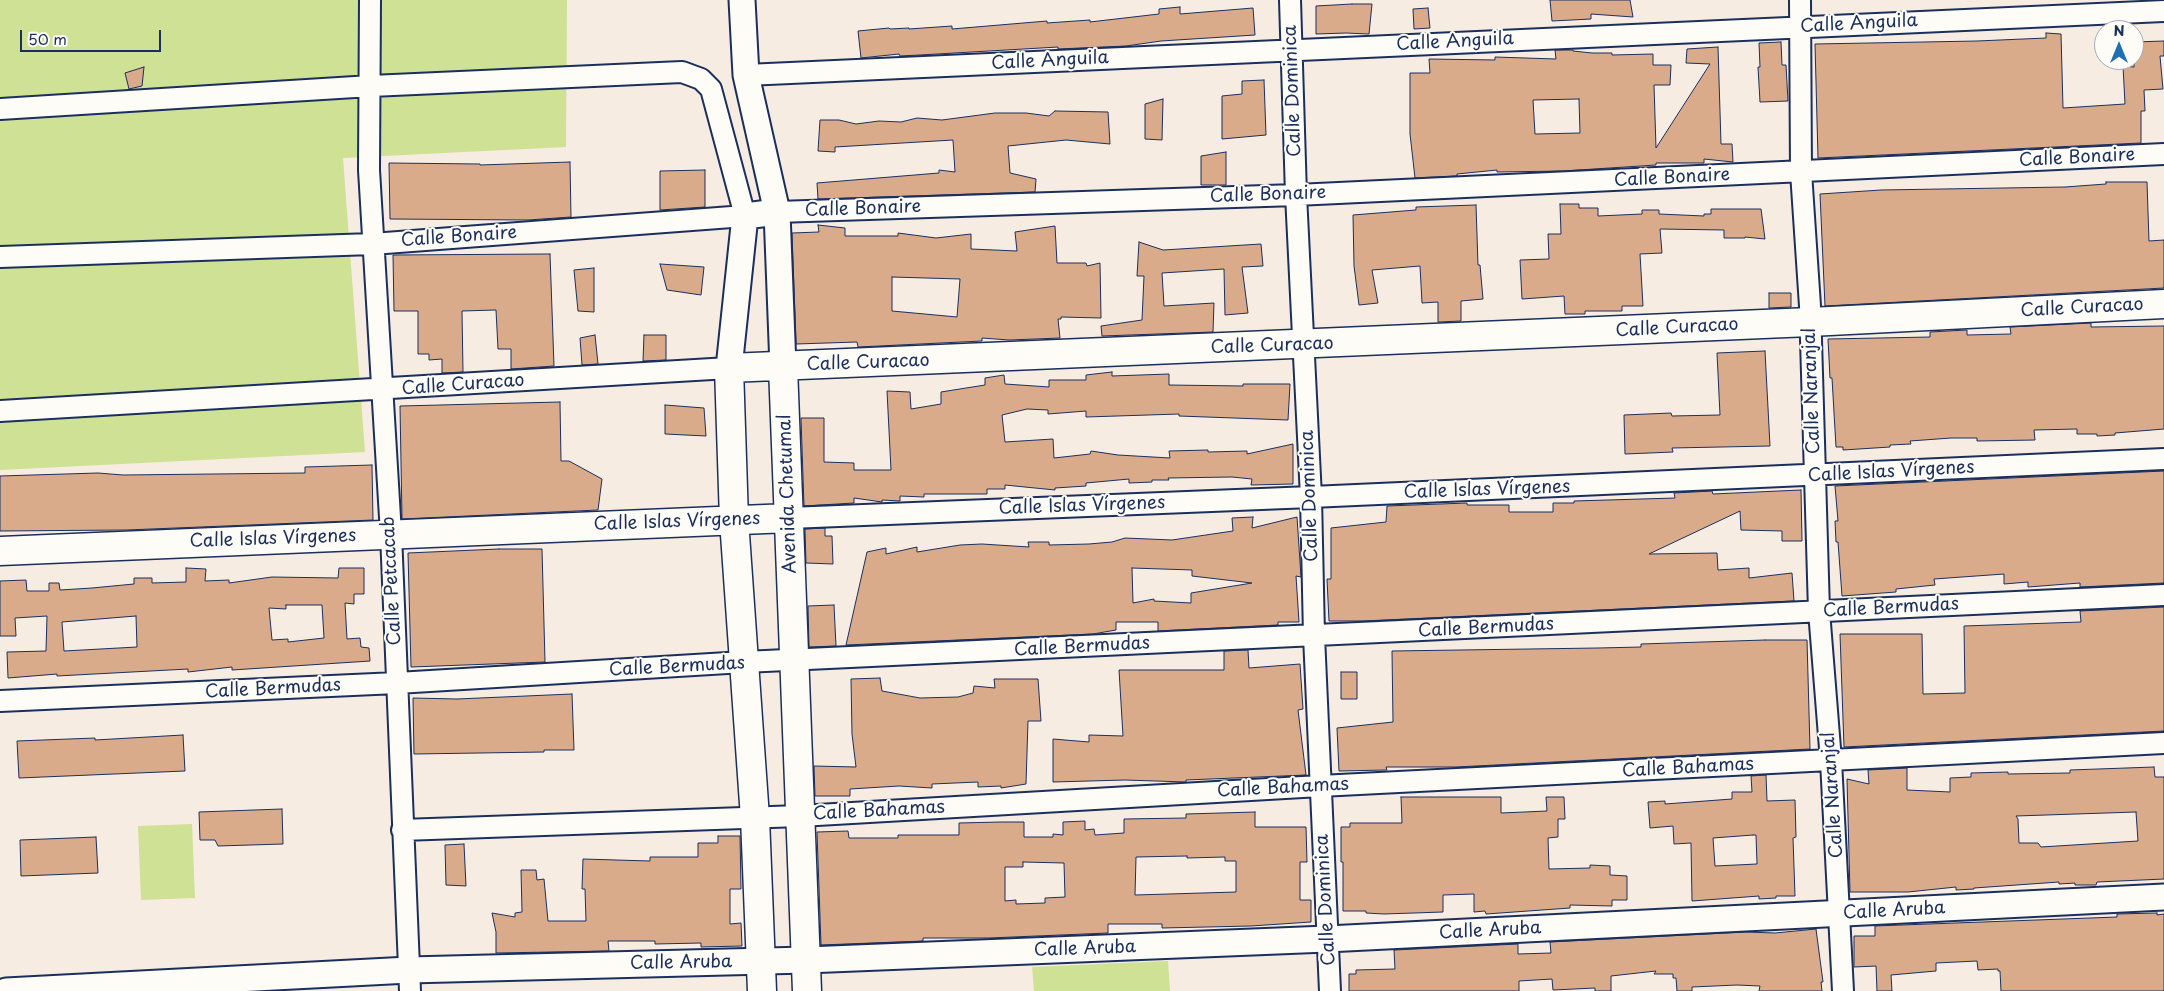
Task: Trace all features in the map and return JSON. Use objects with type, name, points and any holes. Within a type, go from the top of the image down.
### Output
[{"type":"main road","name":"Calle Curacao","points":[[729,368],[1304,345],[2164,304]]},
{"type":"main road","name":"Avenida Chetumal","points":[[783,367],[807,991]]},
{"type":"main road","points":[[729,368],[734,520],[755,818],[762,991]]},
{"type":"main road","name":"Calle Islas Vírgenes","points":[[0,551],[789,518]]},
{"type":"street","name":"Calle Petcacab","points":[[370,0],[369,170],[391,534],[409,981]]},
{"type":"street","name":"Avenida Chetumal","points":[[742,0],[746,74],[777,212],[783,367]]},
{"type":"street","name":"Calle Dominica","points":[[1290,0],[1296,194],[1311,497],[1314,636],[1330,991]]},
{"type":"street","name":"Calle Naranjal","points":[[1800,0],[1801,172],[1810,322],[1819,611],[1831,761],[1840,914],[1842,991]]},
{"type":"street","name":"Calle Anguila","points":[[746,74],[2164,11]]},
{"type":"street","points":[[0,109],[370,86],[682,72],[695,76],[711,89],[745,216],[729,368]]},
{"type":"street","name":"Calle Bonaire","points":[[0,257],[372,244],[777,212],[1296,194],[2164,154]]},
{"type":"street","name":"Calle Curacao","points":[[0,411],[729,368]]},
{"type":"street","name":"Calle Islas Vírgenes","points":[[789,518],[2164,459]]},
{"type":"street","name":"Calle Bermudas","points":[[0,701],[397,683],[744,662],[2164,595]]},
{"type":"street","name":"Calle Bahamas","points":[[402,830],[800,816],[1320,786],[2164,743]]},
{"type":"street","name":"Calle Aruba","points":[[6,991],[409,981],[761,962],[1327,939],[2164,897]]},
{"type":"green space","points":[[0,0],[567,0],[566,147],[343,158],[365,452],[0,470]]},
{"type":"green space","points":[[192,824],[195,898],[141,900],[138,826]]},
{"type":"green space","points":[[1168,961],[1170,991],[1034,991],[1032,967]]},
{"type":"building","points":[[1550,0],[1630,0],[1633,17],[1591,14],[1591,19],[1552,21]]},
{"type":"building","points":[[1372,4],[1369,34],[1316,34],[1316,6]]},
{"type":"building","points":[[1180,7],[1180,14],[1253,8],[1255,35],[1161,41],[1126,46],[1058,49],[1058,47],[900,56],[899,54],[861,58],[858,31],[952,26],[952,29],[1047,21],[1047,23],[1090,20],[1090,22],[1159,14],[1159,9]]},
{"type":"building","points":[[1428,8],[1430,28],[1414,29],[1413,9]]},
{"type":"building","points":[[2046,33],[2061,34],[2063,108],[2125,104],[2123,70],[2144,70],[2144,42],[2164,41],[2164,56],[2160,56],[2163,89],[2144,90],[2145,111],[2141,111],[2141,143],[1818,158],[1815,44],[2046,38]]},
{"type":"building","points":[[1781,42],[1782,65],[1786,65],[1788,101],[1760,102],[1759,43]]},
{"type":"building","points":[[1718,47],[1721,144],[1732,144],[1733,162],[1704,159],[1704,163],[1656,163],[1656,165],[1563,171],[1497,172],[1497,170],[1457,174],[1457,176],[1415,178],[1410,134],[1410,73],[1430,73],[1429,59],[1495,60],[1495,57],[1556,59],[1555,50],[1612,53],[1612,55],[1653,54],[1653,65],[1671,65],[1670,85],[1654,85],[1656,148],[1710,64],[1686,63],[1687,49]],"holes":[[[1579,99],[1580,133],[1535,134],[1533,100]]]},
{"type":"building","points":[[144,67],[142,86],[129,89],[125,73]]},
{"type":"building","points":[[1264,80],[1266,135],[1222,139],[1222,96],[1242,94],[1242,81]]},
{"type":"building","points":[[1163,99],[1162,140],[1145,139],[1145,104]]},
{"type":"building","points":[[1055,111],[1108,112],[1110,144],[1066,140],[1008,146],[1010,173],[1036,179],[1035,192],[818,199],[817,183],[939,173],[939,170],[955,172],[953,140],[835,147],[835,152],[818,151],[820,120],[839,120],[856,124],[879,121],[901,122],[917,118],[942,120],[995,113],[1026,113],[1049,116]]},
{"type":"building","points":[[1226,152],[1226,185],[1201,185],[1201,156]]},
{"type":"building","points":[[570,162],[571,217],[528,220],[390,219],[389,163],[480,165]]},
{"type":"building","points":[[705,170],[705,207],[660,210],[660,171]]},
{"type":"building","points":[[2106,182],[2147,182],[2149,241],[2164,240],[2164,288],[1825,306],[1820,194],[1881,190],[2065,187],[2106,184]]},
{"type":"building","points":[[1560,204],[1579,204],[1579,208],[1598,208],[1598,216],[1642,214],[1642,210],[1659,210],[1659,214],[1704,216],[1704,214],[1711,214],[1711,209],[1761,209],[1765,239],[1745,237],[1724,238],[1724,230],[1660,229],[1662,253],[1640,254],[1643,306],[1622,306],[1622,311],[1585,311],[1585,314],[1565,314],[1564,296],[1522,299],[1520,260],[1549,259],[1548,234],[1561,234]]},
{"type":"building","points":[[1476,205],[1478,265],[1480,265],[1483,299],[1461,301],[1461,321],[1438,322],[1438,302],[1422,303],[1420,266],[1372,270],[1378,303],[1359,305],[1354,266],[1353,215],[1416,210],[1416,207]]},
{"type":"building","points":[[818,225],[845,228],[845,236],[898,236],[898,233],[936,238],[971,234],[971,249],[1017,251],[1015,232],[1055,226],[1057,263],[1086,263],[1087,266],[1100,263],[1101,318],[1061,317],[1061,319],[1058,319],[1060,338],[1009,340],[982,338],[982,341],[858,347],[857,342],[796,344],[792,233],[819,232]],"holes":[[[892,277],[960,279],[957,317],[892,311]]]},
{"type":"building","points":[[1139,242],[1163,250],[1261,244],[1263,266],[1242,267],[1248,313],[1225,315],[1224,269],[1162,273],[1164,306],[1214,303],[1213,332],[1102,336],[1101,326],[1142,320],[1144,276],[1137,276]]},
{"type":"building","points":[[550,254],[554,366],[511,369],[511,349],[498,349],[496,310],[462,311],[463,372],[442,373],[442,359],[429,360],[429,354],[418,354],[418,311],[394,311],[393,255]]},
{"type":"building","points":[[660,264],[704,267],[701,295],[667,290]]},
{"type":"building","points":[[594,268],[594,312],[578,311],[574,270]]},
{"type":"building","points":[[1769,293],[1791,293],[1791,307],[1769,308]]},
{"type":"building","points":[[2091,323],[2091,327],[2164,326],[2164,429],[2097,436],[2097,434],[2077,434],[2077,429],[2034,430],[2035,440],[1977,441],[1977,438],[1951,438],[1910,441],[1911,444],[1890,445],[1890,447],[1843,450],[1843,447],[1836,447],[1828,339],[1930,337],[1930,332],[1967,330],[1967,335],[2011,334],[2010,327]]},
{"type":"building","points":[[595,335],[598,364],[582,365],[580,338]]},
{"type":"building","points":[[644,335],[666,335],[666,360],[643,361]]},
{"type":"building","points":[[1765,351],[1770,446],[1672,448],[1673,452],[1625,454],[1624,415],[1671,413],[1672,416],[1720,415],[1717,353]]},
{"type":"building","points":[[1112,372],[1112,376],[1169,374],[1169,385],[1243,386],[1243,384],[1290,384],[1288,420],[1179,416],[1179,414],[1086,417],[1086,411],[1048,414],[1048,410],[1027,409],[1002,415],[1005,442],[1053,439],[1054,458],[1090,454],[1091,451],[1118,455],[1170,458],[1169,451],[1247,451],[1247,454],[1293,444],[1293,484],[1251,485],[1252,479],[1232,477],[1168,478],[1169,480],[1129,483],[1129,479],[1086,483],[1086,486],[1055,488],[1055,490],[1005,485],[1005,489],[987,489],[987,494],[924,494],[924,497],[900,496],[900,501],[882,500],[882,502],[854,498],[854,503],[804,506],[801,418],[824,418],[824,462],[854,463],[854,470],[891,470],[887,391],[910,392],[911,409],[941,404],[941,392],[985,385],[985,378],[1004,375],[1005,384],[1049,387],[1049,380],[1086,380],[1086,375]]},
{"type":"building","points":[[560,402],[561,461],[569,461],[602,479],[598,510],[402,519],[400,406]]},
{"type":"building","points":[[665,405],[704,408],[706,436],[665,434]]},
{"type":"building","points":[[372,465],[373,520],[126,530],[0,531],[0,476],[98,473],[123,475],[305,473],[305,467]]},
{"type":"building","points":[[2164,471],[2164,583],[2080,587],[2080,583],[2028,587],[2028,582],[2004,584],[2004,574],[1934,579],[1935,585],[1896,589],[1896,592],[1842,596],[1838,542],[1836,542],[1835,521],[1838,521],[1835,486]]},
{"type":"building","points":[[1801,490],[1802,541],[1782,541],[1782,531],[1741,530],[1740,511],[1649,554],[1717,553],[1718,570],[1749,568],[1749,578],[1792,573],[1794,601],[1329,621],[1327,579],[1331,579],[1331,528],[1386,522],[1387,506],[1467,503],[1467,505],[1509,505],[1509,512],[1553,512],[1553,503],[1574,503],[1574,501],[1675,498],[1674,493],[1712,491],[1713,494]]},
{"type":"building","points":[[1253,517],[1252,528],[1297,517],[1301,577],[1296,576],[1299,622],[1278,622],[1278,625],[1158,631],[1158,622],[1116,622],[1116,630],[1093,634],[846,645],[867,552],[886,548],[886,554],[917,547],[917,552],[960,545],[982,544],[1029,547],[1028,542],[1049,542],[1049,545],[1089,544],[1112,542],[1125,538],[1172,540],[1233,531],[1232,518]],"holes":[[[1132,568],[1192,570],[1192,576],[1252,583],[1191,593],[1191,603],[1154,601],[1154,599],[1133,603]]]},
{"type":"building","points":[[825,528],[825,536],[832,536],[833,564],[806,563],[805,529]]},
{"type":"building","points":[[542,549],[545,662],[411,667],[408,553]]},
{"type":"building","points":[[186,568],[206,569],[205,581],[229,580],[229,583],[272,577],[338,578],[339,568],[364,568],[364,594],[354,594],[354,604],[345,603],[347,639],[360,638],[361,647],[369,648],[370,661],[232,670],[232,667],[188,672],[188,669],[57,676],[57,674],[8,678],[7,652],[46,651],[47,616],[15,618],[16,636],[0,636],[0,581],[26,580],[27,591],[49,591],[49,583],[59,583],[60,590],[134,584],[134,578],[152,578],[152,583],[186,582]],"holes":[[[286,605],[322,605],[324,638],[288,642],[288,639],[272,640],[269,608],[286,609]],[[136,616],[137,647],[64,651],[62,622]]]},
{"type":"building","points":[[834,605],[836,646],[809,647],[808,606]]},
{"type":"building","points":[[2164,607],[2164,731],[1844,747],[1840,634],[1922,634],[1923,694],[1965,693],[1964,626],[2081,622],[2080,611]]},
{"type":"building","points":[[1807,640],[1810,749],[1456,767],[1386,767],[1387,770],[1339,771],[1337,728],[1393,722],[1392,651],[1641,647],[1641,644]]},
{"type":"building","points":[[1248,650],[1249,668],[1300,664],[1303,709],[1298,710],[1306,775],[1186,780],[1186,782],[1125,780],[1053,782],[1053,739],[1089,742],[1089,735],[1123,736],[1119,670],[1224,670],[1224,651]]},
{"type":"building","points":[[1341,672],[1357,672],[1357,699],[1341,699]]},
{"type":"building","points":[[880,678],[882,691],[920,698],[958,697],[973,693],[974,686],[995,688],[994,679],[1038,679],[1041,721],[1028,721],[1026,784],[1001,788],[1001,786],[978,787],[978,782],[932,784],[932,788],[899,786],[850,789],[850,796],[815,796],[814,766],[856,767],[852,734],[851,679]]},
{"type":"building","points":[[572,694],[574,750],[414,754],[413,698],[457,699]]},
{"type":"building","points":[[183,735],[185,771],[19,778],[17,741],[95,738],[95,740]]},
{"type":"building","points":[[2154,767],[2155,777],[2164,777],[2164,879],[2097,882],[2096,885],[2059,884],[2059,882],[1956,890],[1956,887],[1908,892],[1850,892],[1847,779],[1869,784],[1868,770],[1907,768],[1907,790],[1950,792],[1950,778],[1971,777],[1971,773],[2070,773],[2070,770]],"holes":[[[2136,812],[2138,841],[2041,847],[2038,843],[2019,843],[2018,819],[2016,816]]]},
{"type":"building","points":[[1766,775],[1767,801],[1795,800],[1796,837],[1793,838],[1795,896],[1776,896],[1776,898],[1759,899],[1759,896],[1692,901],[1691,843],[1674,844],[1673,826],[1650,828],[1648,802],[1665,801],[1665,804],[1732,799],[1732,792],[1752,792],[1751,776]],"holes":[[[1756,835],[1757,864],[1715,866],[1713,838]]]},
{"type":"building","points":[[1401,797],[1501,797],[1501,813],[1547,811],[1546,797],[1564,797],[1565,819],[1558,819],[1558,837],[1548,838],[1549,869],[1590,868],[1590,865],[1610,866],[1610,875],[1627,876],[1627,900],[1612,900],[1612,906],[1570,905],[1570,908],[1486,914],[1485,911],[1474,912],[1474,894],[1443,895],[1443,912],[1384,914],[1366,913],[1366,911],[1343,911],[1341,827],[1350,827],[1350,823],[1402,823]]},
{"type":"building","points":[[282,809],[283,844],[218,846],[215,840],[200,840],[199,812]]},
{"type":"building","points":[[1255,812],[1255,827],[1306,827],[1307,862],[1300,862],[1300,900],[1311,900],[1311,922],[1251,926],[1162,928],[1162,924],[1108,924],[1108,933],[989,938],[923,938],[923,941],[821,945],[817,832],[848,831],[849,838],[898,838],[898,835],[959,835],[959,823],[1024,822],[1024,837],[1053,837],[1053,834],[1063,835],[1063,822],[1085,821],[1085,830],[1094,829],[1095,835],[1124,833],[1124,819],[1186,818],[1186,814]],"holes":[[[1187,856],[1187,858],[1225,857],[1225,861],[1236,861],[1236,892],[1135,895],[1136,857]],[[1023,862],[1064,863],[1065,897],[1045,898],[1045,903],[1016,904],[1016,900],[1005,901],[1005,867],[1023,867]]]},
{"type":"building","points":[[718,836],[740,836],[741,889],[730,889],[730,924],[741,923],[742,946],[701,947],[701,943],[655,944],[655,941],[608,941],[609,951],[496,953],[496,932],[492,913],[515,917],[515,913],[522,912],[521,870],[536,870],[537,880],[544,879],[548,921],[586,921],[585,889],[582,889],[583,859],[650,861],[650,857],[698,857],[698,843],[718,843]]},
{"type":"building","points":[[96,837],[98,873],[21,876],[20,840]]},
{"type":"building","points":[[464,844],[466,886],[446,885],[445,845]]},
{"type":"building","points":[[2157,913],[2157,915],[2164,914],[2164,991],[2001,991],[2000,971],[1998,969],[1978,970],[1977,961],[1936,963],[1936,971],[1891,975],[1892,991],[1877,991],[1876,966],[1854,967],[1854,936],[1875,936],[1875,926],[2117,917],[2117,914]]},
{"type":"building","points":[[1816,929],[1823,982],[1821,982],[1822,991],[1759,991],[1760,986],[1737,985],[1692,987],[1692,991],[1677,991],[1676,978],[1673,978],[1673,974],[1654,974],[1656,971],[1611,976],[1611,991],[1595,991],[1595,988],[1553,990],[1552,979],[1519,981],[1519,991],[1349,991],[1349,974],[1356,974],[1356,970],[1395,969],[1394,950],[1518,944],[1518,954],[1551,953],[1550,942],[1745,932],[1775,933]]}]
